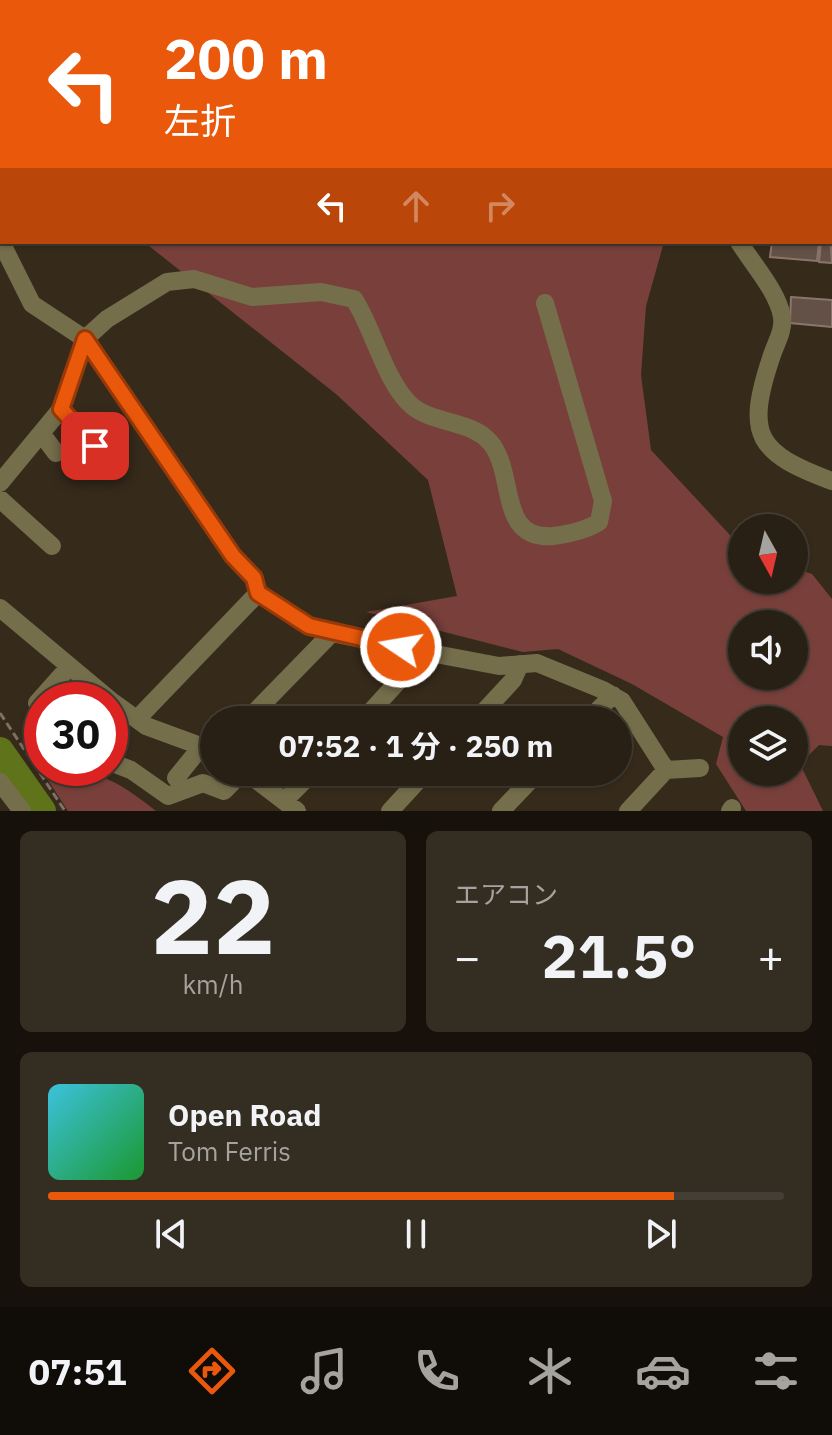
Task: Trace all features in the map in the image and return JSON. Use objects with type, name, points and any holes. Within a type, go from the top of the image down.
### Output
[{"type":"street","points":[[2,244],[32,304],[85,339],[233,556],[254,578],[258,593],[309,626],[327,632],[499,666],[537,663],[613,695],[622,701],[666,770]]},
{"type":"street","points":[[740,244],[782,316],[782,332],[760,389],[758,418],[762,437],[766,447],[787,464],[832,481]]},
{"type":"street","points":[[0,483],[61,409],[85,339],[107,319],[178,279],[194,279],[252,297],[321,292],[344,294],[354,299],[410,404],[433,419],[475,431],[488,440],[502,466],[515,522],[533,535],[551,536],[588,529],[599,522],[603,501],[545,303]]},
{"type":"street","points":[[61,409],[95,446]]},
{"type":"street","points":[[41,433],[56,453]]},
{"type":"street","points":[[0,499],[52,546]]},
{"type":"street","points":[[137,719],[258,593]]},
{"type":"street","points":[[0,608],[88,682]]},
{"type":"street","points":[[261,706],[327,638],[327,632]]},
{"type":"street","points":[[376,706],[425,652]]},
{"type":"street","points":[[489,706],[513,680],[520,664]]},
{"type":"street","points":[[56,682],[69,667]]},
{"type":"street","points":[[602,706],[613,695]]},
{"type":"street","points":[[128,713],[146,726],[200,746]]},
{"type":"street","points":[[176,778],[200,756]]},
{"type":"street","points":[[628,811],[666,770],[700,768]]},
{"type":"street","points":[[128,769],[168,796],[200,784]]},
{"type":"street","points":[[0,782],[17,810]]},
{"type":"street","points":[[211,786],[224,791],[229,786]]},
{"type":"street","points":[[264,786],[291,805],[304,786]]},
{"type":"street","points":[[390,811],[413,786]]},
{"type":"street","points":[[501,811],[525,786]]},
{"type":"path","points":[[0,713],[65,811]]},
{"type":"shaded area","points":[[147,244],[663,244],[646,306],[641,375],[651,450],[728,533],[728,594],[808,594],[808,573],[832,599],[832,746],[819,745],[808,756],[808,706],[728,706],[728,783],[716,764],[723,737],[632,684],[558,649],[523,652],[366,612],[457,596],[428,480],[336,394]]},
{"type":"shaded area","points":[[808,780],[823,811],[746,811],[730,786],[808,786]]},
{"type":"shaded area","points":[[52,786],[121,786],[156,811],[68,811]]},
{"type":"building","points":[[772,244],[819,244],[817,261],[770,257]]},
{"type":"building","points":[[821,244],[831,244],[832,263],[819,262]]},
{"type":"building","points":[[791,297],[832,300],[832,327],[790,323]]},
{"type":"waterway","points":[[0,751],[42,811]]},
{"type":"route","points":[[95,446],[61,409],[85,339],[233,556],[254,578],[258,593],[309,626],[401,647]]}]
